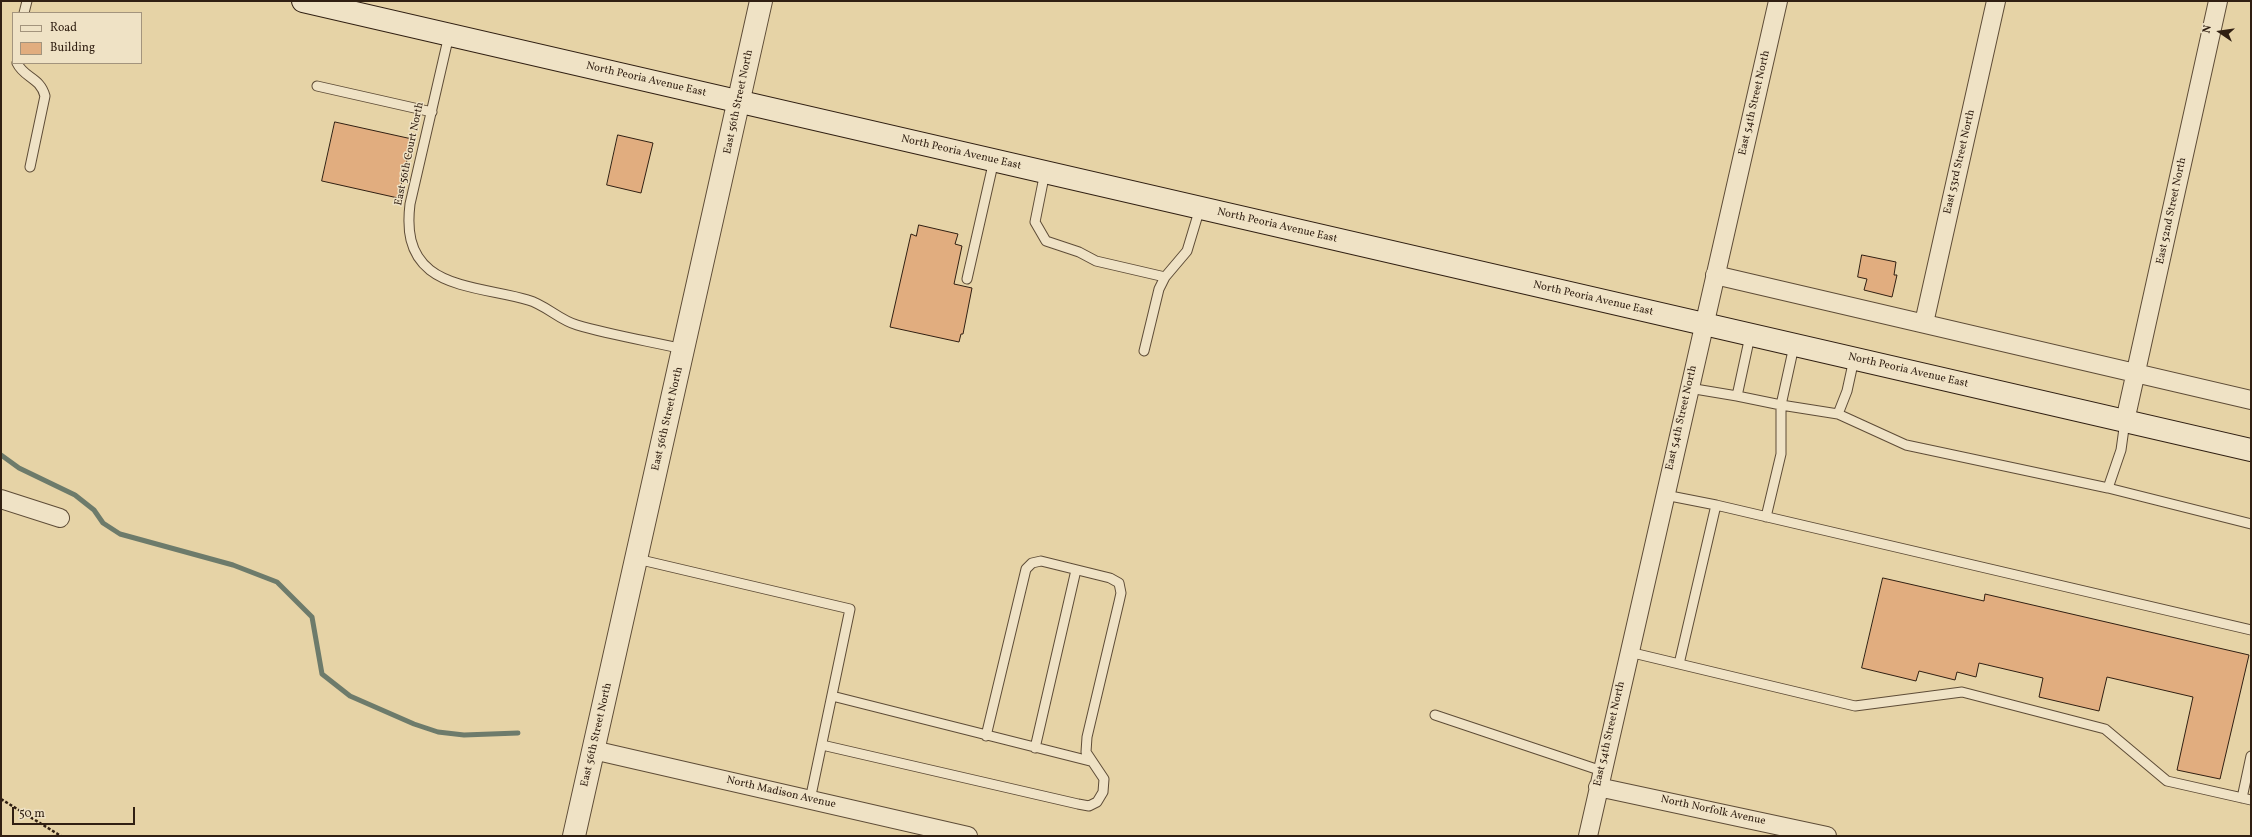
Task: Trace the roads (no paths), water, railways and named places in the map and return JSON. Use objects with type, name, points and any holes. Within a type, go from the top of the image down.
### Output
[{"type":"main road","name":"North Peoria Avenue East","points":[[303,1],[1750,336],[2251,450]]},
{"type":"main road","name":"East 56th Street North","points":[[574,836],[761,1]]},
{"type":"street","name":"East 54th Street North","points":[[1588,836],[1778,1]]},
{"type":"street","name":"East 53rd Street North","points":[[1924,323],[1996,1]]},
{"type":"street","name":"East 52nd Street North","points":[[2125,421],[2218,1]]},
{"type":"street","points":[[1715,275],[2251,400]]},
{"type":"street","points":[[1,499],[60,518]]},
{"type":"street","name":"North Madison Avenue","points":[[593,750],[968,836]]},
{"type":"street","name":"North Norfolk Avenue","points":[[1600,779],[1818,835]]},
{"type":"lane","points":[[24,12],[27,1]]},
{"type":"lane","name":"East 56th Court North","points":[[449,35],[410,204],[408,221],[410,240],[417,256],[430,270],[450,281],[531,300],[576,325],[683,349]]},
{"type":"lane","points":[[18,64],[43,88],[45,96],[30,167]]},
{"type":"lane","points":[[317,86],[432,112]]},
{"type":"lane","points":[[967,279],[994,160]]},
{"type":"lane","points":[[1045,172],[1035,222],[1046,241],[1079,252],[1096,261],[1165,277]]},
{"type":"lane","points":[[1144,351],[1158,294],[1165,277],[1187,251],[1200,208]]},
{"type":"lane","points":[[1737,396],[1750,336]]},
{"type":"lane","points":[[1766,517],[1782,454],[1781,405],[1794,346]]},
{"type":"lane","points":[[1838,414],[1847,391],[1854,359]]},
{"type":"lane","points":[[1689,388],[1838,414],[1906,445],[2108,488],[2251,524]]},
{"type":"lane","points":[[2108,488],[2120,450],[2125,421]]},
{"type":"lane","points":[[1665,495],[1716,505],[2251,630]]},
{"type":"lane","points":[[1679,664],[1716,505]]},
{"type":"lane","points":[[636,559],[850,609],[810,800]]},
{"type":"lane","points":[[822,745],[1089,806],[1098,802],[1103,792],[1104,779],[1098,768],[1090,761],[1086,752],[1087,737],[1121,592],[1119,583],[1110,578],[1041,561],[1032,563],[1026,569],[986,736]]},
{"type":"lane","points":[[1035,748],[1076,570]]},
{"type":"lane","points":[[1629,652],[1855,706],[1962,692],[2106,729],[2167,781],[2251,800]]},
{"type":"lane","points":[[832,696],[1090,761]]},
{"type":"lane","points":[[1434,715],[1600,779]]},
{"type":"lane","points":[[2242,798],[2251,756]]},
{"type":"waterway","points":[[1,455],[19,468],[75,495],[94,510],[103,523],[120,534],[233,565],[277,582],[312,617],[322,674],[350,696],[414,724],[438,732],[464,735],[518,733]]}]
